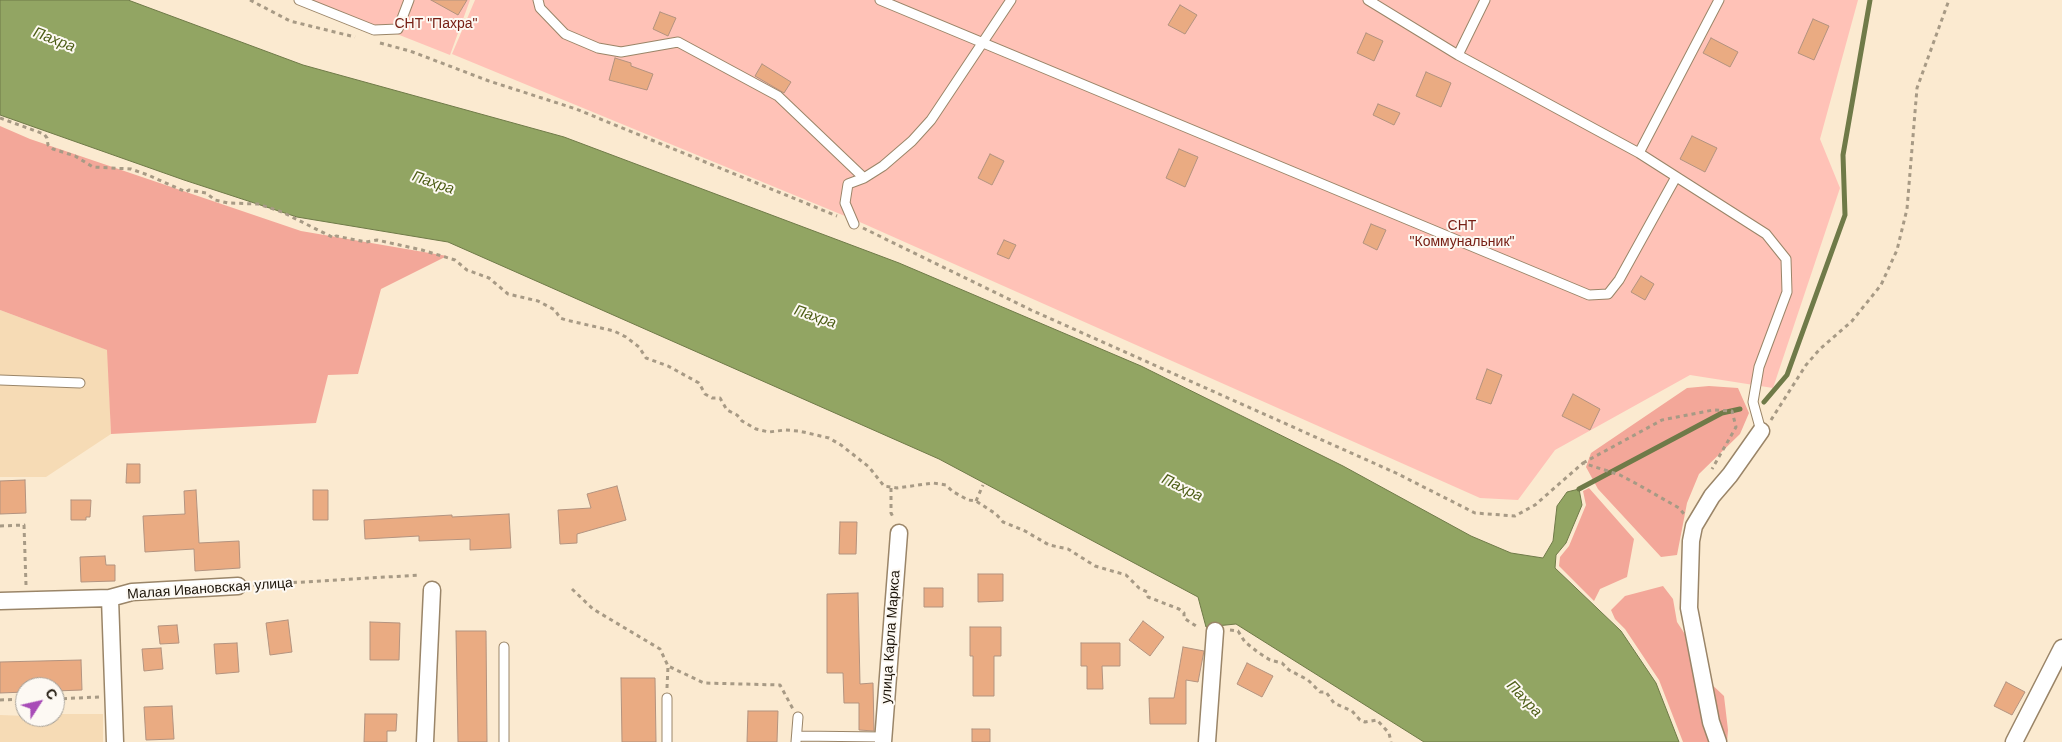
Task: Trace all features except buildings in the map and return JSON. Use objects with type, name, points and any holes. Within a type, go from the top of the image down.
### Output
[{"type":"street","points":[[1718,742],[1711,722],[1688,608],[1691,541],[1694,526],[1712,496],[1730,475],[1761,432]]},
{"type":"street","name":"улица Карла Маркса","points":[[884,740],[899,533]]},
{"type":"street","name":"Малая Ивановская улица","points":[[0,601],[110,598],[132,592],[238,586]]},
{"type":"street","points":[[425,742],[432,590]]},
{"type":"street","points":[[110,598],[115,742]]},
{"type":"street","points":[[1207,742],[1215,631]]},
{"type":"street","points":[[2014,742],[2062,648]]},
{"type":"lane","points":[[299,0],[374,30],[398,29],[409,0]]},
{"type":"lane","points":[[538,0],[540,8],[564,34],[598,48],[621,52],[678,42],[762,87],[778,96],[864,178]]},
{"type":"lane","points":[[880,0],[1589,295],[1608,294],[1619,280],[1676,176]]},
{"type":"lane","points":[[854,224],[845,203],[848,184],[864,178],[883,166],[931,120],[1011,0]]},
{"type":"lane","points":[[1368,0],[1458,55],[1639,153],[1766,234],[1786,259],[1787,292],[1759,367],[1753,402],[1761,432]]},
{"type":"lane","points":[[1458,55],[1484,0]]},
{"type":"lane","points":[[1639,153],[1719,0]]},
{"type":"lane","points":[[0,380],[80,383]]},
{"type":"lane","points":[[504,647],[504,742]]},
{"type":"lane","points":[[667,698],[667,742]]},
{"type":"lane","points":[[798,717],[796,739],[884,740]]},
{"type":"path","points":[[250,0],[290,21],[357,38]]},
{"type":"path","points":[[1761,432],[1774,416],[1806,365],[1820,349],[1852,321],[1881,285],[1897,250],[1907,209],[1917,88],[1949,0]]},
{"type":"path","points":[[376,42],[410,50],[489,81],[576,109],[854,224],[1031,310],[1396,473],[1475,513],[1515,516],[1535,505],[1584,463],[1662,420],[1713,410],[1732,411],[1736,428],[1708,477]]},
{"type":"path","points":[[0,118],[44,134],[48,145],[53,149],[75,156],[93,167],[131,170],[148,175],[186,192],[189,190],[206,194],[215,200],[228,203],[258,204],[282,212],[334,238],[336,236],[366,242],[377,240],[455,260],[466,270],[489,278],[508,294],[538,302],[555,310],[560,318],[614,331],[639,347],[646,358],[668,366],[699,383],[705,394],[712,398],[720,398],[726,410],[737,415],[742,421],[756,429],[769,432],[799,431],[829,438],[841,444],[868,467],[884,486],[891,488],[916,484],[942,484],[968,500],[976,501],[996,514],[1003,522],[1025,531],[1049,545],[1068,549],[1104,570],[1126,575],[1139,588],[1147,592],[1148,597],[1179,609],[1184,613],[1184,618],[1194,626],[1204,630],[1215,631],[1239,629],[1245,642],[1259,653],[1270,660],[1282,663],[1289,670],[1308,680],[1320,692],[1326,692],[1334,703],[1352,711],[1360,720],[1365,722],[1377,720],[1389,733],[1390,742]]},
{"type":"path","points":[[1584,463],[1620,475],[1678,508],[1694,526]]},
{"type":"path","points":[[976,501],[983,485]]},
{"type":"path","points":[[891,488],[891,513],[899,533]]},
{"type":"path","points":[[0,526],[24,525],[26,600]]},
{"type":"path","name":"Малая Ивановская улица","points":[[238,586],[420,575]]},
{"type":"path","points":[[572,589],[593,609],[660,649],[668,666],[667,698]]},
{"type":"path","points":[[668,666],[704,683],[780,685],[798,717]]},
{"type":"path","points":[[65,699],[113,697]]},
{"type":"path","points":[[0,700],[15,699]]},
{"type":"shaded area","points":[[0,126],[30,139],[301,231],[447,256],[381,289],[358,374],[328,375],[316,423],[111,434],[107,350],[0,310]]},
{"type":"shaded area","points":[[0,310],[108,350],[111,434],[46,477],[0,477]]},
{"type":"shaded area","points":[[1709,386],[1738,388],[1749,413],[1740,434],[1699,474],[1687,503],[1677,555],[1661,557],[1598,489],[1586,467],[1591,453],[1687,388]]},
{"type":"shaded area","points":[[1589,488],[1634,539],[1627,577],[1600,589],[1594,601],[1559,566],[1560,557],[1569,546],[1586,505],[1583,491]]},
{"type":"shaded area","points":[[1663,586],[1673,599],[1677,622],[1690,642],[1706,679],[1724,696],[1728,730],[1727,742],[1683,742],[1659,680],[1625,629],[1615,619],[1611,610],[1625,596]]},
{"type":"shaded area","points":[[65,714],[103,714],[103,742],[0,742],[0,715],[15,716],[15,727],[65,727]]},
{"type":"green space","name":"СНТ \"Пахра\"","points":[[311,0],[470,0],[450,55]]},
{"type":"green space","name":"СНТ \"Коммунальник\"","points":[[475,0],[1858,0],[1820,139],[1840,188],[1773,388],[1690,375],[1555,450],[1518,500],[1480,498],[862,223],[452,54]]},
{"type":"water","name":"Пахра","points":[[0,0],[128,0],[303,65],[564,137],[899,263],[1141,366],[1343,466],[1471,536],[1511,553],[1543,558],[1553,541],[1557,506],[1567,492],[1579,489],[1582,505],[1566,543],[1556,555],[1555,568],[1621,631],[1656,683],[1679,742],[1424,742],[1236,624],[1206,627],[1198,597],[939,459],[448,242],[297,217],[184,180],[0,115]]},
{"type":"waterway","points":[[1764,402],[1787,375],[1845,215],[1843,155],[1870,0]]},
{"type":"waterway","points":[[1579,489],[1722,413],[1740,409]]}]
